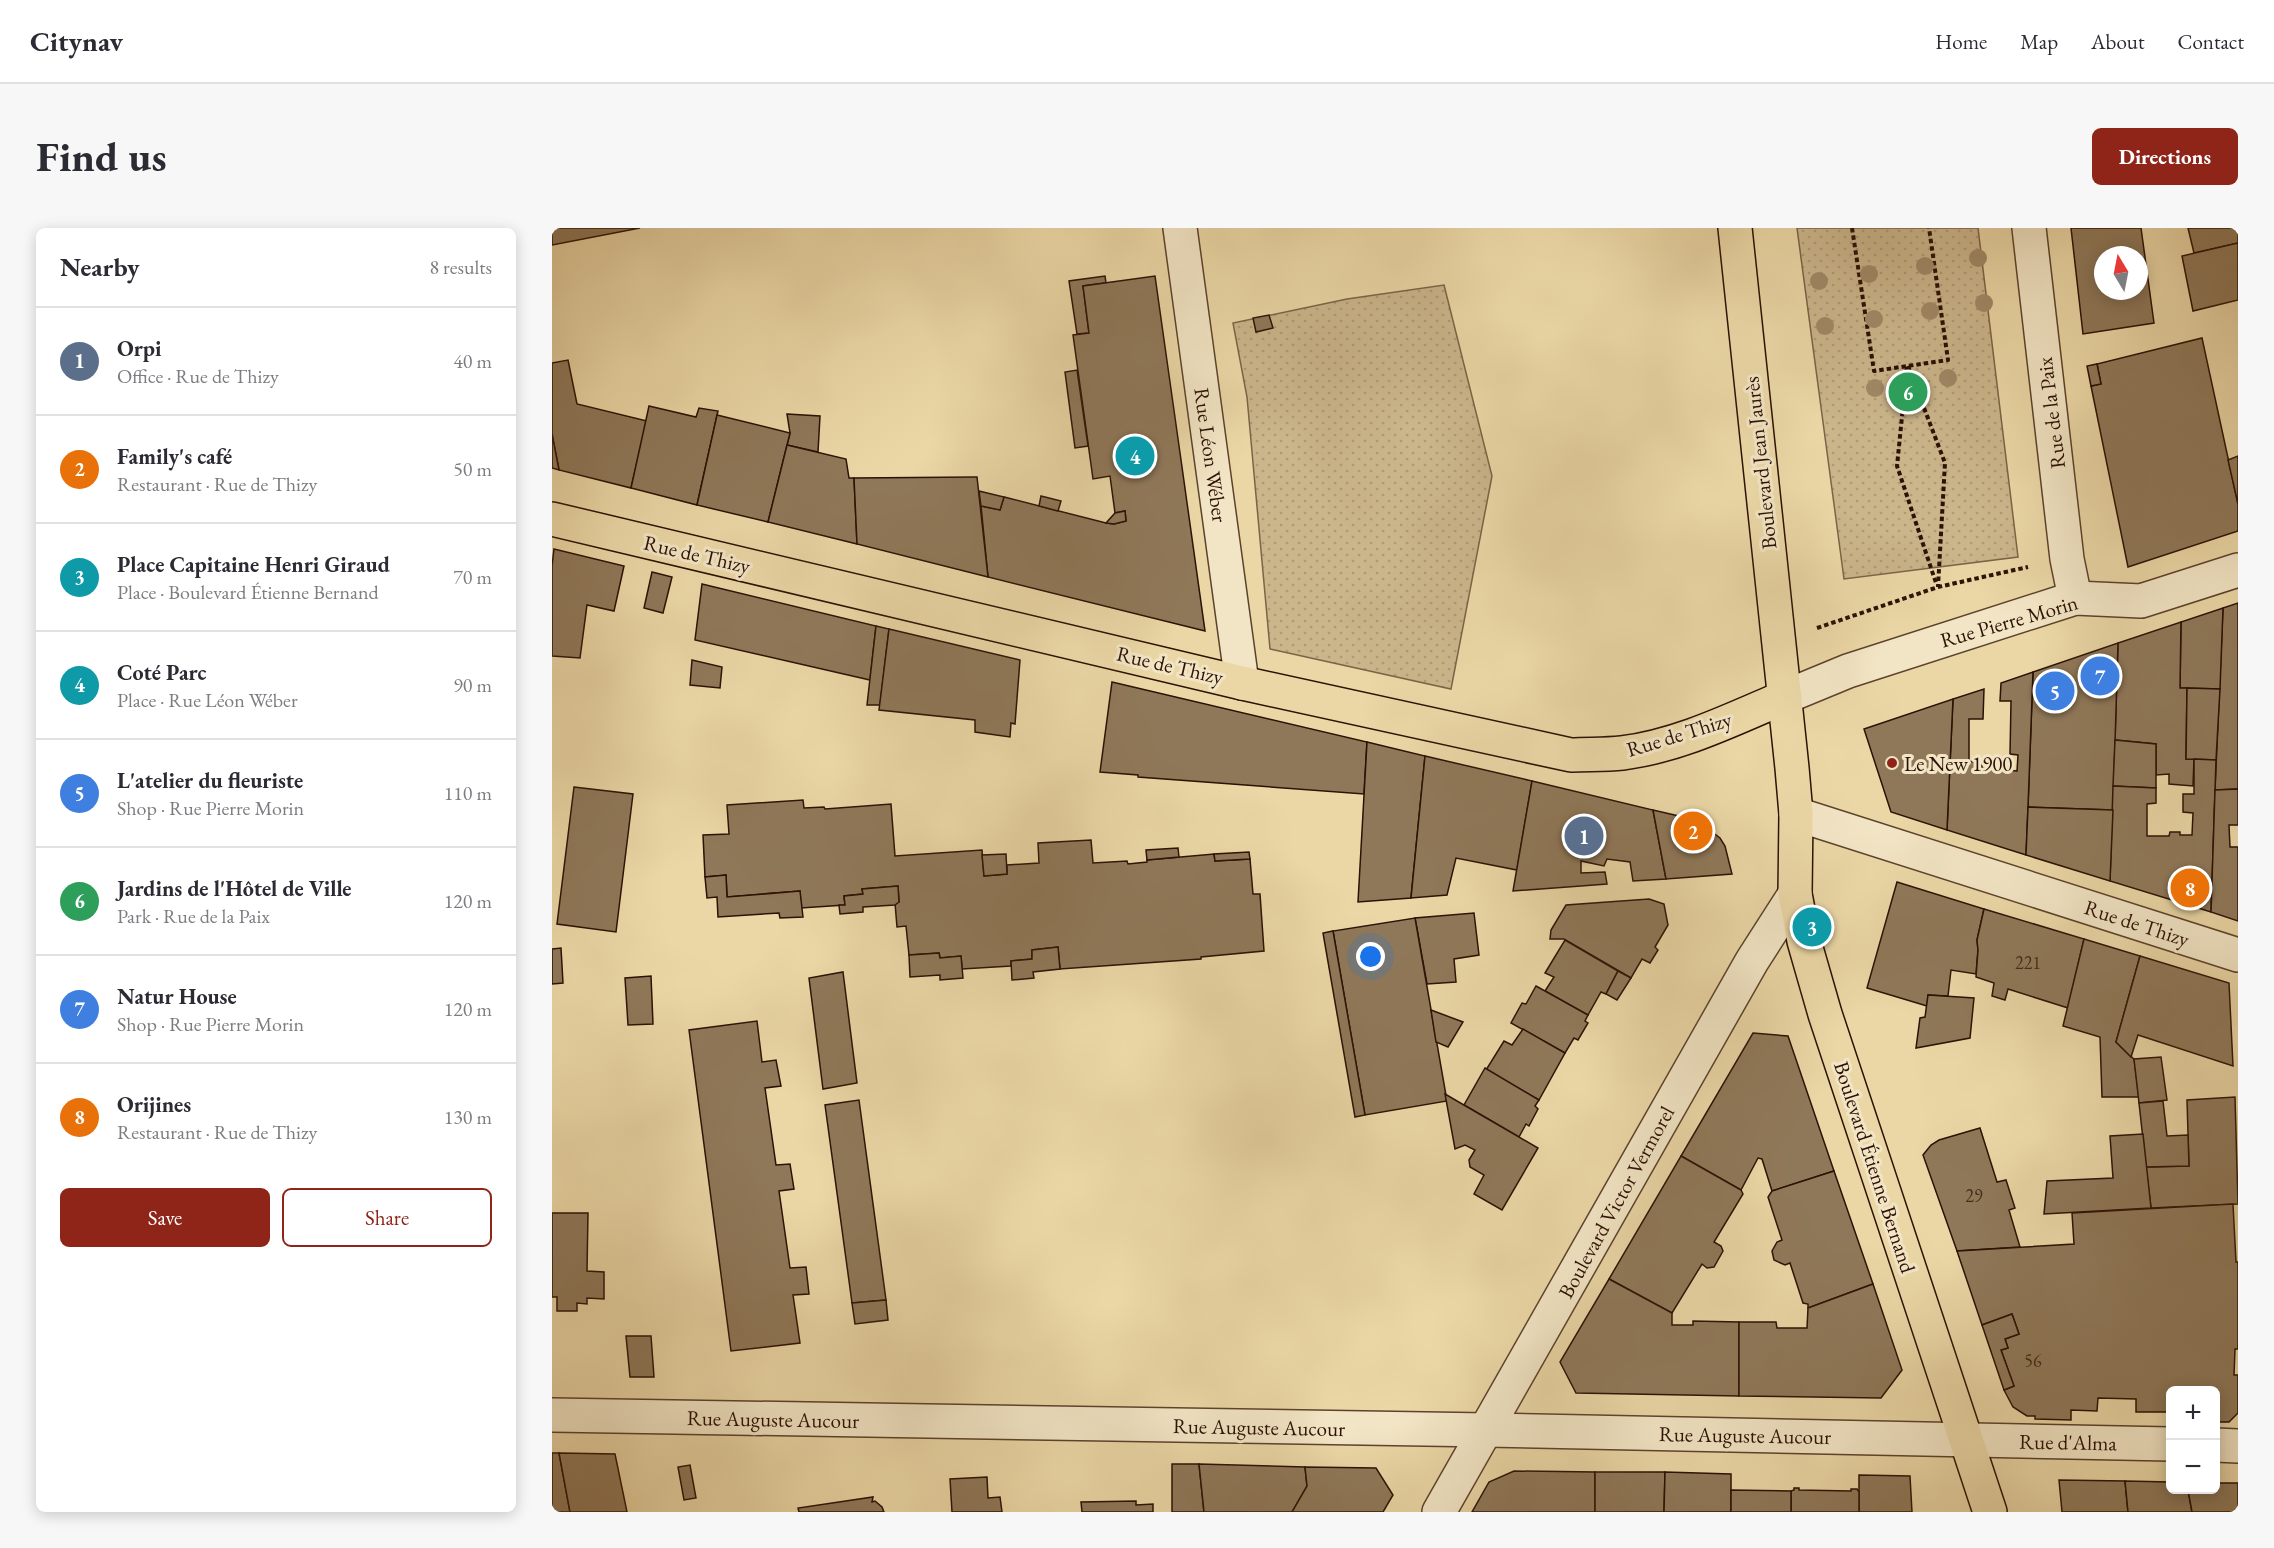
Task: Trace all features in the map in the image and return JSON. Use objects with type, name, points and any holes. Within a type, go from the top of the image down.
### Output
[{"type":"main road","name":"Boulevard Jean Jaurès","points":[[1735,228],[1796,814]]},
{"type":"main road","name":"Rue de Thizy","points":[[552,519],[1242,682],[1571,755],[1623,752],[1674,741],[1785,697]]},
{"type":"main road","name":"Boulevard Étienne Bernand","points":[[1796,814],[1795,894],[1804,941],[1825,1014],[1990,1512]]},
{"type":"street","name":"Rue Léon Wéber","points":[[1179,228],[1242,682]]},
{"type":"street","name":"Rue de la Paix","points":[[2029,228],[2067,559],[2075,598]]},
{"type":"street","name":"Rue Pierre Morin","points":[[1785,697],[1848,671],[2075,598],[2141,601],[2238,570]]},
{"type":"street","name":"Rue de Thizy","points":[[1796,814],[2238,955]]},
{"type":"street","name":"Boulevard Victor Vermorel","points":[[1439,1512],[1745,973],[1795,894]]},
{"type":"street","name":"Rue Auguste Aucour","points":[[552,1415],[1966,1439]]},
{"type":"street","name":"Rue d'Alma","points":[[1966,1439],[2166,1444]]},
{"type":"street","points":[[2220,1445],[2238,1446]]},
{"type":"path","points":[[1852,228],[1874,371],[1948,360],[1929,228]]},
{"type":"path","points":[[1908,366],[1897,466],[1938,587]]},
{"type":"path","points":[[1908,366],[1945,463],[1938,587]]},
{"type":"path","points":[[1779,640],[1938,587],[2067,559]]},
{"type":"shaded area","points":[[1797,228],[1978,228],[2018,557],[1844,579]]},
{"type":"shaded area","points":[[1444,285],[1492,476],[1451,689],[1270,649],[1247,397],[1233,323],[1347,299]]},
{"type":"building","points":[[552,228],[640,228],[552,245]]},
{"type":"building","points":[[2071,228],[2141,228],[2143,246],[2094,246],[2094,300],[2148,300],[2148,279],[2154,323],[2083,334]]},
{"type":"building","points":[[2188,228],[2238,228],[2238,243],[2194,253]]},
{"type":"building","points":[[2238,243],[2238,300],[2193,311],[2182,256]]},
{"type":"building","points":[[1105,276],[1106,283],[1083,286],[1089,333],[1077,334],[1069,281]]},
{"type":"building","points":[[1155,276],[1205,631],[988,577],[981,506],[1000,510],[1004,497],[1106,523],[1126,521],[1125,511],[1115,513],[1110,476],[1093,479],[1073,335],[1089,333],[1083,286]]},
{"type":"building","points":[[1269,315],[1273,328],[1256,332],[1253,318]]},
{"type":"building","points":[[2202,338],[2238,504],[2238,531],[2128,567],[2091,386],[2101,384],[2097,364]]},
{"type":"building","points":[[568,360],[577,404],[647,421],[631,488],[559,470],[552,434],[552,363]]},
{"type":"building","points":[[2097,364],[2101,384],[2091,386],[2087,366]]},
{"type":"building","points":[[1077,370],[1088,446],[1075,448],[1065,372]]},
{"type":"building","points":[[649,406],[696,417],[699,408],[718,411],[697,505],[631,488]]},
{"type":"building","points":[[787,414],[820,416],[818,452],[787,445],[790,433]]},
{"type":"building","points":[[717,415],[790,433],[768,522],[697,505]]},
{"type":"building","points":[[552,434],[559,470],[552,468]]},
{"type":"building","points":[[787,445],[846,459],[849,478],[854,478],[857,544],[768,522]]},
{"type":"building","points":[[2238,456],[2238,504],[2228,460]]},
{"type":"building","points":[[977,477],[988,577],[857,544],[854,478]]},
{"type":"building","points":[[979,491],[1004,497],[1000,510],[981,506]]},
{"type":"building","points":[[1041,496],[1061,501],[1058,511],[1039,506]]},
{"type":"building","points":[[1125,511],[1126,521],[1106,523],[1115,513]]},
{"type":"building","points":[[554,549],[624,566],[614,611],[587,605],[580,658],[552,656]]},
{"type":"building","points":[[652,572],[672,577],[663,613],[644,608]]},
{"type":"building","points":[[702,584],[876,626],[870,680],[695,640]]},
{"type":"building","points":[[2238,603],[2238,789],[2215,790],[2223,608]]},
{"type":"building","points":[[2223,608],[2220,689],[2180,688],[2181,622]]},
{"type":"building","points":[[2181,622],[2180,688],[2187,688],[2186,759],[2194,759],[2193,786],[2169,784],[2169,774],[2156,775],[2156,744],[2115,740],[2118,643]]},
{"type":"building","points":[[876,626],[889,629],[880,705],[867,705]]},
{"type":"building","points":[[889,629],[1020,660],[1015,724],[1011,723],[1010,737],[975,732],[975,720],[879,710]]},
{"type":"building","points":[[2118,643],[2113,810],[2028,807],[2033,672]]},
{"type":"building","points":[[692,660],[722,667],[720,688],[690,685]]},
{"type":"building","points":[[2033,672],[2026,855],[1947,830],[1953,699],[1984,689],[1983,719],[1969,719],[1969,761],[1982,763],[1982,768],[2017,771],[2018,755],[2010,754],[2011,701],[2000,701],[2001,683]]},
{"type":"building","points":[[1112,682],[1367,742],[1364,794],[1138,777],[1138,775],[1100,772]]},
{"type":"building","points":[[2187,688],[2220,689],[2216,760],[2186,759]]},
{"type":"building","points":[[1953,699],[1947,830],[1891,812],[1864,729]]},
{"type":"building","points":[[2115,740],[2156,744],[2156,788],[2113,786]]},
{"type":"building","points":[[1367,742],[1425,756],[1411,898],[1358,902]]},
{"type":"building","points":[[1425,756],[1532,781],[1517,870],[1456,858],[1447,895],[1411,898]]},
{"type":"building","points":[[2194,759],[2216,760],[2211,912],[2110,881],[2113,786],[2156,788],[2156,803],[2147,804],[2147,836],[2169,836],[2170,832],[2192,835],[2193,813],[2183,812],[2183,794],[2194,794]]},
{"type":"building","points":[[1532,781],[1653,810],[1666,879],[1633,881],[1630,862],[1607,859],[1604,866],[1581,861],[1581,873],[1605,872],[1607,884],[1513,891]]},
{"type":"building","points":[[574,787],[633,794],[616,932],[557,924]]},
{"type":"building","points":[[2238,789],[2238,825],[2229,825],[2230,847],[2238,847],[2238,921],[2211,912],[2215,790]]},
{"type":"building","points":[[803,800],[804,808],[824,807],[825,809],[891,804],[895,856],[982,850],[984,876],[1007,874],[1007,865],[1039,863],[1038,843],[1091,840],[1093,863],[1127,861],[1128,864],[1214,854],[1215,861],[1250,859],[1253,894],[1260,894],[1264,951],[1201,957],[1201,959],[1060,969],[1058,947],[1032,950],[1032,959],[1011,961],[1011,966],[962,969],[961,956],[940,958],[939,953],[909,955],[906,926],[897,927],[895,903],[899,902],[898,886],[862,889],[863,894],[844,896],[845,905],[801,908],[800,891],[727,897],[726,875],[705,877],[703,835],[729,834],[727,805]]},
{"type":"building","points":[[2028,807],[2113,810],[2110,881],[2026,855]]},
{"type":"building","points":[[1653,810],[1696,820],[1720,838],[1725,846],[1732,874],[1666,879]]},
{"type":"building","points":[[1178,848],[1179,857],[1147,860],[1146,850]]},
{"type":"building","points":[[1249,852],[1250,859],[1215,861],[1214,854]]},
{"type":"building","points":[[1006,854],[1007,874],[984,876],[982,855]]},
{"type":"building","points":[[726,875],[727,897],[800,891],[803,917],[780,918],[779,913],[718,917],[717,897],[707,898],[705,877]]},
{"type":"building","points":[[1897,882],[1984,909],[1977,940],[1976,974],[1951,970],[1948,996],[1928,995],[1927,1006],[1867,988]]},
{"type":"building","points":[[898,886],[899,902],[895,905],[863,907],[863,912],[840,914],[839,905],[845,905],[844,896],[863,894],[862,889]]},
{"type":"building","points":[[1649,899],[1664,904],[1668,925],[1655,947],[1658,950],[1650,963],[1642,959],[1631,978],[1564,939],[1550,939],[1551,930],[1566,905]]},
{"type":"building","points":[[1984,909],[2084,939],[2068,1008],[2008,989],[2005,1000],[1992,996],[1994,983],[1976,977],[1977,940]]},
{"type":"building","points":[[1474,913],[1479,955],[1454,959],[1456,982],[1427,984],[1415,918]]},
{"type":"building","points":[[1415,918],[1447,1101],[1365,1115],[1333,931]]},
{"type":"building","points":[[1333,931],[1365,1115],[1355,1117],[1323,933]]},
{"type":"building","points":[[2084,939],[2140,956],[2116,1042],[2134,1059],[2139,1097],[2102,1097],[2100,1037],[2063,1026]]},
{"type":"building","points":[[1565,940],[1618,971],[1606,994],[1601,992],[1588,1015],[1545,991],[1554,977],[1545,973]]},
{"type":"building","points":[[1058,947],[1060,969],[1033,972],[1034,978],[1012,980],[1011,961],[1032,959],[1032,950]]},
{"type":"building","points":[[561,948],[563,983],[552,984],[552,949]]},
{"type":"building","points":[[939,953],[940,958],[961,956],[963,978],[940,980],[940,975],[910,977],[909,955]]},
{"type":"building","points":[[2140,956],[2229,983],[2233,1066],[2138,1035],[2131,1057],[2116,1042]]},
{"type":"building","points":[[1618,971],[1631,978],[1617,1000],[1606,994]]},
{"type":"building","points":[[843,972],[857,1083],[823,1089],[809,978]]},
{"type":"building","points":[[651,976],[653,1024],[628,1025],[625,978]]},
{"type":"building","points":[[1536,986],[1588,1015],[1585,1021],[1588,1023],[1578,1040],[1574,1038],[1565,1053],[1511,1023],[1522,1003],[1526,1004]]},
{"type":"building","points":[[1928,995],[1974,998],[1970,1038],[1916,1048],[1920,1018],[1925,1017]]},
{"type":"building","points":[[1431,1010],[1463,1022],[1448,1047],[1436,1042]]},
{"type":"building","points":[[757,1021],[762,1062],[776,1060],[781,1086],[765,1088],[776,1165],[790,1164],[794,1189],[779,1191],[790,1268],[806,1267],[809,1294],[793,1295],[800,1343],[731,1351],[689,1030]]},
{"type":"building","points":[[1523,1029],[1565,1053],[1539,1100],[1486,1070],[1504,1041],[1512,1045]]},
{"type":"building","points":[[1753,1033],[1788,1036],[1834,1171],[1772,1191],[1762,1159],[1758,1158],[1741,1190],[1681,1156]]},
{"type":"building","points":[[2161,1057],[2167,1100],[2139,1103],[2134,1059]]},
{"type":"building","points":[[1485,1068],[1539,1100],[1535,1106],[1538,1109],[1529,1126],[1526,1124],[1519,1137],[1464,1105]]},
{"type":"building","points":[[1445,1094],[1538,1148],[1502,1210],[1474,1194],[1484,1175],[1470,1167],[1469,1160],[1475,1150],[1465,1145],[1455,1149]]},
{"type":"building","points":[[2235,1097],[2238,1204],[2151,1208],[2146,1167],[2189,1166],[2187,1100]]},
{"type":"building","points":[[859,1100],[886,1300],[852,1303],[825,1105]]},
{"type":"building","points":[[2163,1101],[2167,1136],[2188,1135],[2189,1166],[2146,1167],[2139,1103]]},
{"type":"building","points":[[1980,1128],[1997,1182],[2006,1180],[2015,1208],[2009,1210],[2020,1247],[1957,1251],[1923,1155],[1931,1145],[1939,1140]]},
{"type":"building","points":[[2143,1134],[2151,1208],[2044,1214],[2047,1181],[2113,1178],[2110,1136]]},
{"type":"building","points":[[1681,1156],[1741,1190],[1743,1194],[1714,1242],[1721,1246],[1723,1251],[1714,1267],[1707,1268],[1702,1264],[1672,1313],[1609,1279]]},
{"type":"building","points":[[1834,1171],[1873,1284],[1808,1308],[1808,1304],[1803,1303],[1790,1263],[1785,1265],[1774,1260],[1772,1251],[1777,1242],[1782,1240],[1768,1197],[1772,1191]]},
{"type":"building","points":[[2233,1204],[2236,1262],[2238,1262],[2238,1349],[2235,1349],[2234,1375],[2238,1375],[2238,1413],[2229,1422],[2220,1422],[2220,1386],[2166,1386],[2166,1412],[2136,1412],[2136,1399],[2098,1398],[2097,1411],[2071,1410],[2071,1420],[2035,1419],[2035,1416],[2027,1416],[2013,1407],[2004,1390],[2014,1386],[2001,1350],[2008,1348],[2005,1339],[2019,1334],[2012,1314],[1982,1325],[1957,1251],[2074,1244],[2072,1213]]},
{"type":"building","points":[[552,1213],[588,1213],[587,1271],[604,1272],[604,1299],[587,1298],[587,1304],[577,1303],[577,1311],[557,1311],[557,1297],[552,1297]]},
{"type":"building","points":[[1609,1279],[1672,1313],[1672,1325],[1693,1325],[1693,1321],[1739,1322],[1739,1396],[1576,1393],[1560,1362]]},
{"type":"building","points":[[1873,1284],[1902,1370],[1881,1398],[1739,1396],[1739,1322],[1776,1322],[1777,1328],[1807,1328],[1808,1308]]},
{"type":"building","points":[[886,1300],[888,1320],[855,1324],[852,1303]]},
{"type":"building","points":[[2012,1314],[2019,1334],[2005,1339],[2008,1348],[2001,1350],[2014,1386],[2004,1390],[1982,1325]]},
{"type":"building","points":[[626,1336],[651,1336],[654,1377],[630,1377]]},
{"type":"building","points":[[552,1453],[559,1453],[570,1512],[552,1512]]},
{"type":"building","points":[[559,1453],[615,1454],[627,1512],[570,1512]]},
{"type":"building","points":[[1172,1464],[1199,1464],[1204,1512],[1172,1512]]},
{"type":"building","points":[[1199,1464],[1305,1467],[1307,1486],[1292,1512],[1204,1512]]},
{"type":"building","points":[[690,1465],[696,1498],[684,1500],[678,1467]]},
{"type":"building","points":[[1305,1467],[1376,1468],[1393,1495],[1383,1512],[1292,1512],[1307,1486]]},
{"type":"building","points":[[1514,1471],[1595,1472],[1595,1512],[1472,1512],[1489,1482]]},
{"type":"building","points":[[1595,1472],[1665,1472],[1664,1512],[1595,1512]]},
{"type":"building","points":[[1665,1472],[1731,1474],[1731,1512],[1664,1512]]},
{"type":"building","points":[[1859,1475],[1910,1476],[1912,1512],[1859,1512]]},
{"type":"building","points":[[987,1477],[988,1498],[1000,1497],[1002,1512],[952,1512],[950,1479]]},
{"type":"building","points":[[2059,1480],[2125,1481],[2128,1512],[2062,1512]]},
{"type":"building","points":[[2125,1481],[2166,1482],[2166,1494],[2189,1494],[2192,1512],[2128,1512]]},
{"type":"building","points":[[2220,1483],[2238,1483],[2238,1512],[2192,1512],[2189,1494],[2220,1494]]},
{"type":"building","points":[[1794,1488],[1851,1491],[1851,1489],[1857,1489],[1859,1512],[1791,1512],[1791,1491]]},
{"type":"building","points":[[1731,1490],[1791,1491],[1791,1512],[1731,1512]]},
{"type":"building","points":[[873,1497],[872,1502],[875,1501],[884,1512],[799,1512],[798,1508]]},
{"type":"building","points":[[1136,1501],[1136,1505],[1153,1504],[1153,1512],[1082,1512],[1081,1502]]},
{"type":"place","name":"Jardins de l'Hôtel de Ville","points":[[1908,392]]},
{"type":"place","name":"Coté Parc","points":[[1135,456]]},
{"type":"place","name":"Natur House","points":[[2100,676]]},
{"type":"place","name":"L'atelier du fleuriste","points":[[2055,691]]},
{"type":"place","name":"Le New 1900","points":[[1892,763]]},
{"type":"place","name":"Family's café","points":[[1693,831]]},
{"type":"place","name":"Orpi","points":[[1584,836]]},
{"type":"place","name":"Orijines","points":[[2190,888]]},
{"type":"place","name":"Place Capitaine Henri Giraud","points":[[1812,927]]}]
